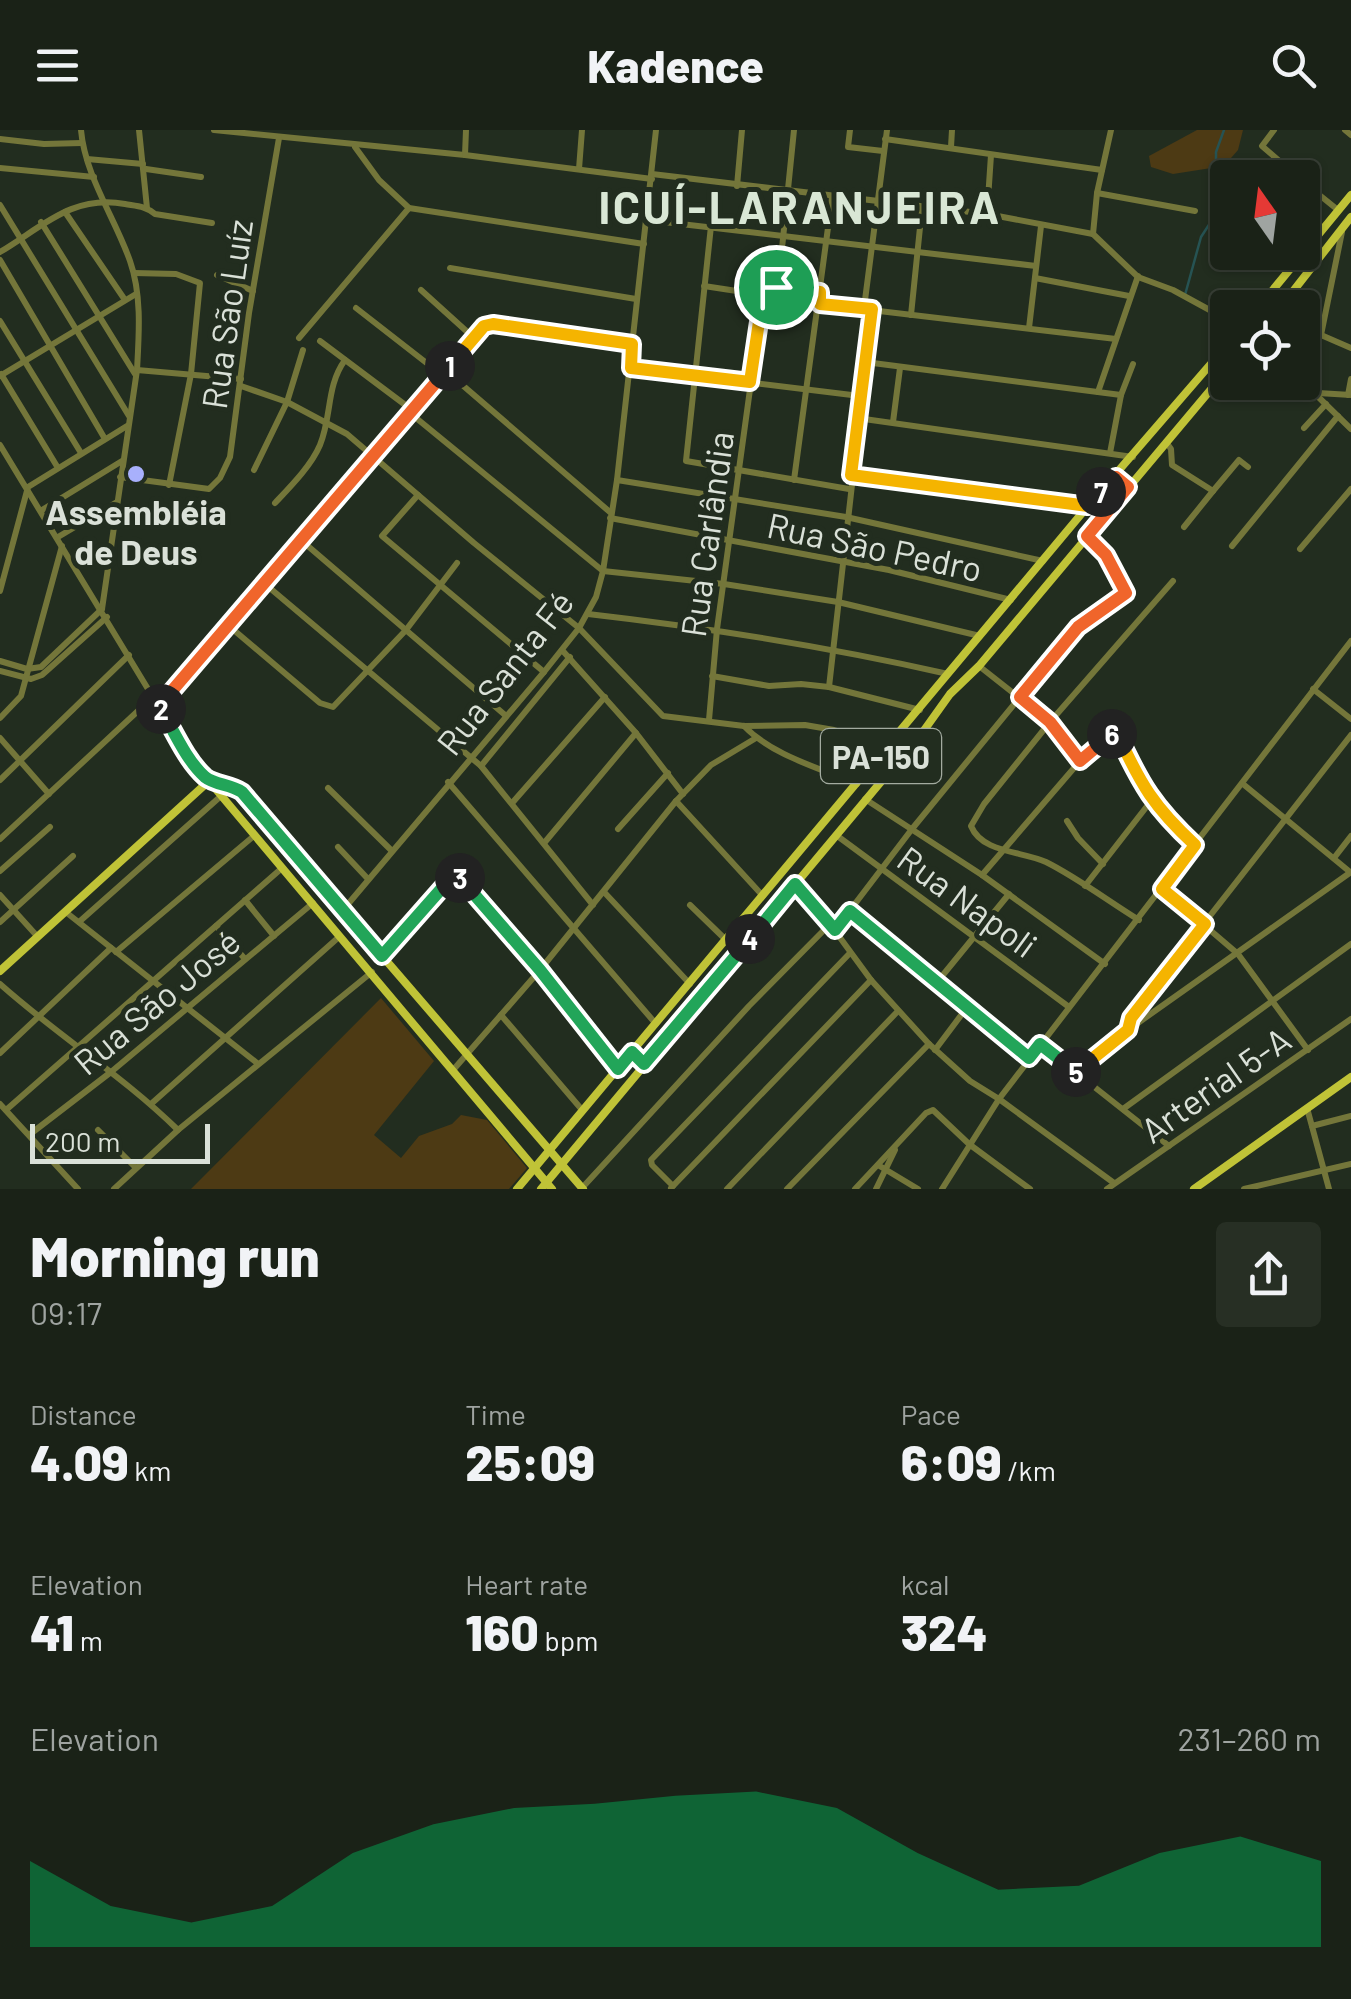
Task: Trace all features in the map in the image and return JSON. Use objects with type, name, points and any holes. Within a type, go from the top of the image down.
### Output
[{"type":"main road","points":[[1320,229],[1351,194]]},
{"type":"main road","points":[[1295,290],[1351,217]]},
{"type":"main road","name":"PA-150","points":[[517,1189],[1210,365]]},
{"type":"main road","name":"PA-150","points":[[547,1187],[950,694],[979,666],[1210,390]]},
{"type":"main road","points":[[1116,477],[1128,487]]},
{"type":"main road","points":[[208,780],[235,788],[582,1189]]},
{"type":"main road","points":[[208,780],[454,1069],[547,1187]]},
{"type":"main road","points":[[0,971],[208,780]]},
{"type":"main road","points":[[221,796],[235,788]]},
{"type":"main road","points":[[632,1052],[644,1064]]},
{"type":"main road","points":[[1194,1189],[1351,1077]]},
{"type":"street","points":[[0,671],[26,673],[41,667],[104,613],[136,372],[137,294],[134,272],[87,159],[81,130]]},
{"type":"street","points":[[139,130],[147,208]]},
{"type":"street","points":[[214,130],[987,214],[1093,234],[1138,276],[1210,310]]},
{"type":"street","points":[[465,155],[466,130]]},
{"type":"street","points":[[579,169],[582,130]]},
{"type":"street","name":"Rua Santa Fé","points":[[342,910],[544,672],[588,614],[603,572],[617,480],[656,130]]},
{"type":"street","points":[[737,186],[742,130]]},
{"type":"street","points":[[776,287],[794,130]]},
{"type":"street","points":[[850,130],[848,147],[884,150]]},
{"type":"street","points":[[950,147],[952,130]]},
{"type":"street","points":[[1093,234],[1097,193],[1111,130]]},
{"type":"street","points":[[1274,130],[1262,146],[1277,160]]},
{"type":"street","points":[[1345,130],[1351,135]]},
{"type":"street","points":[[830,687],[886,134],[991,155],[1102,170]]},
{"type":"street","name":"Rua São Luíz","points":[[169,485],[209,490],[230,458],[252,290],[279,138]]},
{"type":"street","points":[[0,139],[82,143]]},
{"type":"street","points":[[354,146],[379,180],[410,208],[644,244]]},
{"type":"street","points":[[987,214],[991,155]]},
{"type":"street","points":[[87,159],[200,177]]},
{"type":"street","points":[[0,168],[94,177]]},
{"type":"street","points":[[1097,193],[1194,211]]},
{"type":"street","points":[[1320,195],[1338,210]]},
{"type":"street","points":[[794,480],[832,198]]},
{"type":"street","points":[[0,252],[22,240],[41,222],[104,200],[147,208],[155,214],[212,223]]},
{"type":"street","points":[[0,205],[128,416]]},
{"type":"street","points":[[299,338],[410,208]]},
{"type":"street","points":[[911,315],[922,208]]},
{"type":"street","points":[[65,212],[125,300]]},
{"type":"street","points":[[647,220],[1036,266]]},
{"type":"street","points":[[41,222],[136,372]]},
{"type":"street","points":[[711,226],[684,457],[690,464],[849,489]]},
{"type":"street","points":[[1029,328],[1042,226]]},
{"type":"street","points":[[1343,226],[1321,334],[1351,348]]},
{"type":"street","points":[[0,260],[105,439]]},
{"type":"street","points":[[450,268],[637,299]]},
{"type":"street","points":[[120,477],[169,485],[190,374],[200,283],[176,274],[134,272]]},
{"type":"street","points":[[217,275],[252,290]]},
{"type":"street","points":[[1098,392],[1138,276]]},
{"type":"street","points":[[1035,278],[1129,296]]},
{"type":"street","points":[[704,286],[763,295],[776,287],[820,292]]},
{"type":"street","points":[[421,290],[474,338]]},
{"type":"street","points":[[58,468],[0,375],[137,294]]},
{"type":"street","name":"Rua Carlândia","points":[[709,720],[728,541],[741,471],[763,295]]},
{"type":"street","points":[[820,304],[1116,339]]},
{"type":"street","points":[[356,308],[444,373],[610,515]]},
{"type":"street","points":[[0,320],[81,453]]},
{"type":"street","points":[[159,706],[484,326],[493,324],[632,344]]},
{"type":"street","points":[[320,341],[411,411],[603,572],[724,584],[839,602],[980,636]]},
{"type":"street","name":"Rua São Luíz","points":[[254,470],[286,402],[303,350]]},
{"type":"street","points":[[276,503],[320,445],[332,383],[345,360]]},
{"type":"street","points":[[865,362],[1122,395]]},
{"type":"street","points":[[1110,452],[1133,364]]},
{"type":"street","points":[[631,368],[860,396]]},
{"type":"street","points":[[893,422],[900,368]]},
{"type":"street","points":[[136,372],[190,374],[241,383],[325,421],[372,455],[580,628],[663,716],[744,726],[820,728],[889,746]]},
{"type":"street","points":[[1320,394],[1349,395],[1351,379]]},
{"type":"street","points":[[1320,397],[1351,429]]},
{"type":"street","points":[[1304,428],[1326,404]]},
{"type":"street","points":[[1232,546],[1338,416]]},
{"type":"street","points":[[858,418],[1132,457]]},
{"type":"street","points":[[0,591],[28,487],[126,426]]},
{"type":"street","points":[[1166,442],[1171,449],[1172,465],[1213,491]]},
{"type":"street","points":[[0,444],[188,755],[208,780]]},
{"type":"street","points":[[1184,527],[1239,460],[1248,468]]},
{"type":"street","points":[[42,510],[122,461]]},
{"type":"street","points":[[851,475],[1088,506]]},
{"type":"street","points":[[617,480],[846,518],[1043,561]]},
{"type":"street","points":[[1300,549],[1351,490]]},
{"type":"street","points":[[418,495],[382,536],[544,672]]},
{"type":"street","points":[[0,718],[20,696],[61,541],[119,501]]},
{"type":"street","name":"Rua São Pedro","points":[[610,515],[1012,600]]},
{"type":"street","points":[[582,1189],[763,992],[850,911],[1078,627],[1126,593],[1106,555],[1087,536]]},
{"type":"street","points":[[302,541],[505,715]]},
{"type":"street","points":[[229,626],[329,708],[340,702],[406,630],[457,563]]},
{"type":"street","points":[[1138,920],[1046,862],[977,836],[972,831],[973,820],[1131,625],[1173,581]]},
{"type":"street","points":[[265,584],[480,766],[592,905]]},
{"type":"street","points":[[588,614],[833,648],[948,674]]},
{"type":"street","points":[[942,1189],[968,1144],[1029,1058],[1351,641]]},
{"type":"street","points":[[562,650],[684,794]]},
{"type":"street","points":[[0,780],[129,655]]},
{"type":"street","points":[[480,766],[570,658]]},
{"type":"street","points":[[0,661],[26,673]]},
{"type":"street","points":[[979,666],[1050,722],[1080,761]]},
{"type":"street","points":[[712,676],[769,686],[830,687],[920,710]]},
{"type":"street","points":[[1312,688],[1351,720]]},
{"type":"street","points":[[0,839],[154,697]]},
{"type":"street","points":[[512,802],[605,697]]},
{"type":"street","points":[[744,726],[756,738],[858,784]]},
{"type":"street","points":[[544,842],[636,733]]},
{"type":"street","points":[[982,874],[1080,761],[1116,734],[1152,801],[1195,845]]},
{"type":"street","points":[[1128,1030],[1131,1018],[1351,735]]},
{"type":"street","points":[[0,738],[49,794]]},
{"type":"street","points":[[454,1069],[676,802],[711,766],[756,738]]},
{"type":"street","points":[[618,829],[668,774]]},
{"type":"street","points":[[448,782],[656,1024]]},
{"type":"street","points":[[1076,1072],[1128,1030],[1351,872],[1242,784]]},
{"type":"street","points":[[328,788],[392,850]]},
{"type":"street","points":[[79,922],[221,796]]},
{"type":"street","points":[[866,799],[982,874],[1104,964]]},
{"type":"street","points":[[1085,886],[1152,801]]},
{"type":"street","points":[[676,802],[763,897]]},
{"type":"street","points":[[1067,821],[1103,864]]},
{"type":"street","points":[[0,871],[50,826]]},
{"type":"street","points":[[0,1053],[114,950],[254,835]]},
{"type":"street","name":"Rua Napoli","points":[[836,835],[1070,1007]]},
{"type":"street","points":[[1334,858],[1351,836]]},
{"type":"street","points":[[338,847],[368,879]]},
{"type":"street","points":[[0,922],[72,856]]},
{"type":"street","points":[[78,1189],[3,1107],[78,1048],[282,868]]},
{"type":"street","points":[[382,956],[450,879],[457,876],[540,970],[618,1069]]},
{"type":"street","points":[[795,884],[833,927],[871,980],[932,1047],[979,1087],[1114,1183]]},
{"type":"street","points":[[1162,889],[1238,954],[1308,1050]]},
{"type":"street","points":[[604,892],[690,984]]},
{"type":"street","points":[[938,981],[1008,894]]},
{"type":"street","points":[[0,895],[38,936]]},
{"type":"street","points":[[245,900],[274,936]]},
{"type":"street","name":"Rua São José","points":[[29,1136],[313,904]]},
{"type":"street","points":[[690,905],[726,940]]},
{"type":"street","points":[[850,911],[1029,1058]]},
{"type":"street","points":[[67,912],[257,1063]]},
{"type":"street","points":[[216,926],[244,959]]},
{"type":"street","points":[[151,1104],[341,935]]},
{"type":"street","points":[[1123,1109],[1351,944]]},
{"type":"street","points":[[850,953],[650,1160],[652,1166],[672,1187],[871,980]]},
{"type":"street","points":[[114,1189],[257,1063],[372,972]]},
{"type":"street","points":[[0,984],[178,1130]]},
{"type":"street","points":[[787,1189],[932,1047],[968,1006]]},
{"type":"street","points":[[727,1189],[898,1010]]},
{"type":"street","points":[[501,1015],[583,1110]]},
{"type":"street","name":"Arterial 5-A","points":[[1107,1189],[1351,1019]]},
{"type":"street","points":[[1040,1044],[1169,1146]]},
{"type":"street","points":[[1307,1108],[1329,1189]]},
{"type":"street","points":[[856,1189],[933,1110],[968,1144],[1030,1189]]},
{"type":"street","points":[[1312,1126],[1351,1116]]},
{"type":"street","points":[[98,1130],[136,1168]]},
{"type":"street","points":[[876,1189],[898,1144]]},
{"type":"street","points":[[1244,1189],[1351,1164]]},
{"type":"street","points":[[878,1165],[918,1189]]},
{"type":"shaded area","points":[[1197,130],[1243,130],[1238,150],[1229,160],[1210,160],[1210,168],[1173,174],[1151,167],[1149,156]]},
{"type":"shaded area","points":[[381,998],[434,1061],[374,1135],[401,1158],[419,1136],[452,1124],[461,1115],[487,1120],[527,1168],[509,1189],[191,1189]]},
{"type":"waterway","points":[[1185,295],[1201,237],[1216,214],[1216,152],[1224,130]]},
{"type":"place","name":"Assembléia de Deus","points":[[136,474]]},
{"type":"district","name":"ICUÍ-LARANJEIRA","points":[[800,206]]},
{"type":"route","points":[[776,287],[820,292],[820,304],[872,309],[851,475],[1088,506],[1116,477],[1128,487],[1087,536],[1106,555],[1126,593],[1078,627],[1020,697],[1050,722],[1080,761],[1110,735],[1118,735],[1138,782],[1170,822],[1195,845],[1162,889],[1205,924],[1131,1018],[1128,1030],[1076,1072],[1040,1044],[1029,1058],[850,911],[835,930],[795,884],[644,1064],[632,1052],[618,1069],[540,970],[457,876],[450,879],[382,956],[242,792],[229,784],[208,780],[197,768],[159,706],[484,326],[493,324],[632,344],[631,368],[750,382],[763,295],[776,287]]}]
